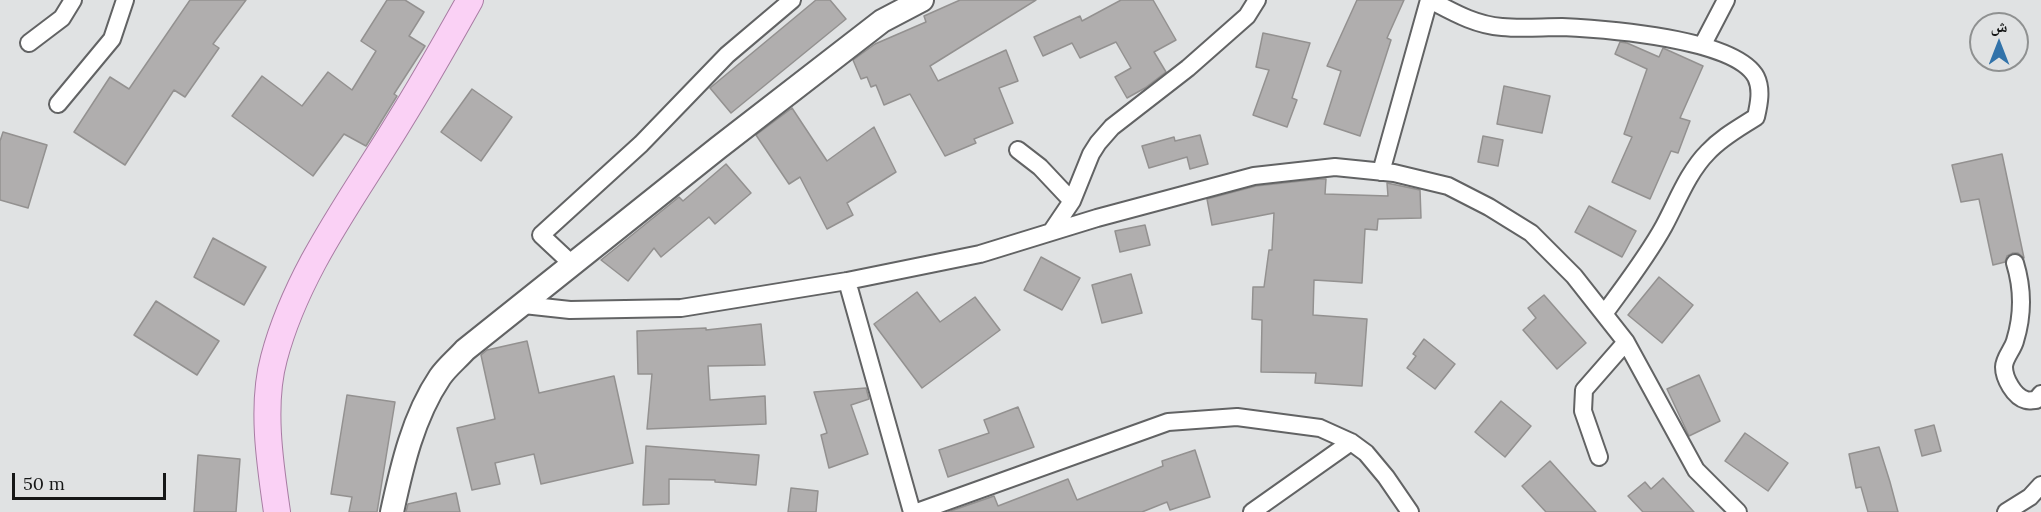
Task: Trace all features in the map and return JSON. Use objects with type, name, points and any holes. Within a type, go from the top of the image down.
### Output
[{"type":"main road","points":[[277,512],[269,452],[268,406],[273,359],[295,299],[329,231],[400,121],[470,0]]},
{"type":"street","points":[[29,43],[62,18],[73,0]]},
{"type":"street","points":[[58,104],[112,39],[125,0]]},
{"type":"street","points":[[572,264],[541,235],[640,144],[727,55],[792,0]]},
{"type":"street","points":[[392,512],[402,463],[421,413],[441,376],[465,350],[882,21],[922,0]]},
{"type":"street","points":[[1051,232],[1072,201],[1098,142],[1112,127],[1197,61],[1247,16],[1257,0]]},
{"type":"street","points":[[1381,172],[1429,0],[1472,21],[1500,27],[1604,30],[1656,36],[1702,46],[1730,55],[1747,65],[1757,78],[1760,97],[1756,117],[1724,137],[1706,153],[1642,262],[1604,314]]},
{"type":"street","points":[[1702,46],[1726,0]]},
{"type":"street","points":[[1018,150],[1040,168],[1072,201]]},
{"type":"street","points":[[524,305],[570,310],[681,308],[847,281],[980,254],[1254,176],[1335,167],[1381,172],[1448,186],[1489,207],[1531,233],[1574,276],[1626,342],[1696,470],[1738,512]]},
{"type":"street","points":[[2015,263],[2021,282],[2022,307],[2015,342],[2004,365],[2007,380],[2014,391],[2025,400],[2036,400],[2041,394]]},
{"type":"street","points":[[847,281],[912,512]]},
{"type":"street","points":[[1599,457],[1583,411],[1584,390],[1626,342]]},
{"type":"street","points":[[917,512],[1168,422],[1237,417],[1320,428],[1351,442],[1366,453],[1410,512]]},
{"type":"street","points":[[1252,512],[1351,442]]},
{"type":"street","points":[[2006,512],[2030,497],[2041,485]]},
{"type":"building","points":[[190,0],[246,0],[213,44],[219,48],[185,97],[174,90],[125,165],[74,132],[110,77],[129,89]]},
{"type":"building","points":[[387,0],[405,0],[424,12],[409,36],[425,46],[394,94],[397,96],[366,146],[344,134],[313,176],[232,116],[262,76],[302,106],[328,72],[352,90],[376,51],[361,41]]},
{"type":"building","points":[[816,0],[830,0],[846,19],[731,113],[710,88]]},
{"type":"building","points":[[960,0],[1036,0],[930,66],[938,81],[1006,50],[1018,81],[999,88],[1013,123],[974,139],[976,143],[945,156],[910,94],[884,105],[876,85],[871,87],[867,77],[861,79],[853,60],[875,44],[926,22],[924,16]]},
{"type":"building","points":[[1121,0],[1153,0],[1176,40],[1154,52],[1166,72],[1127,98],[1115,77],[1131,68],[1116,42],[1080,58],[1072,43],[1043,56],[1034,37],[1080,16],[1082,21]]},
{"type":"building","points":[[1357,0],[1404,0],[1387,38],[1391,40],[1360,136],[1324,124],[1341,71],[1327,66]]},
{"type":"building","points":[[1263,33],[1310,43],[1292,98],[1297,100],[1287,127],[1253,115],[1269,70],[1256,67]]},
{"type":"building","points":[[1620,42],[1659,57],[1663,48],[1703,66],[1680,118],[1690,121],[1678,153],[1671,151],[1650,199],[1612,182],[1632,137],[1624,134],[1647,69],[1615,54]]},
{"type":"building","points":[[1504,86],[1550,96],[1542,133],[1497,124]]},
{"type":"building","points":[[472,89],[512,117],[481,161],[441,132]]},
{"type":"building","points":[[792,108],[827,161],[874,127],[896,172],[847,203],[853,215],[827,229],[800,177],[789,184],[756,135]]},
{"type":"building","points":[[3,132],[47,145],[28,208],[0,200],[0,141]]},
{"type":"building","points":[[1200,135],[1208,164],[1190,169],[1187,157],[1149,168],[1142,146],[1174,137],[1175,141]]},
{"type":"building","points":[[1483,136],[1503,140],[1498,166],[1478,162]]},
{"type":"building","points":[[2002,154],[2024,258],[2018,253],[2013,253],[2007,256],[2005,262],[1993,265],[1979,199],[1961,202],[1952,165]]},
{"type":"building","points":[[726,164],[751,193],[715,224],[709,217],[661,257],[654,248],[628,281],[601,260],[679,197],[683,201]]},
{"type":"building","points":[[1326,179],[1325,194],[1388,196],[1387,183],[1420,190],[1421,218],[1378,219],[1377,230],[1365,229],[1362,283],[1314,280],[1313,315],[1367,319],[1362,386],[1315,383],[1316,373],[1261,372],[1262,320],[1252,319],[1253,287],[1264,287],[1269,250],[1272,250],[1274,213],[1212,225],[1207,199],[1256,186]]},
{"type":"building","points":[[1589,206],[1636,231],[1622,257],[1575,232]]},
{"type":"building","points":[[1145,225],[1150,245],[1120,252],[1115,231]]},
{"type":"building","points":[[213,238],[266,267],[244,305],[194,277]]},
{"type":"building","points":[[1041,257],[1080,278],[1062,310],[1024,290]]},
{"type":"building","points":[[1131,274],[1142,313],[1102,323],[1092,285]]},
{"type":"building","points":[[1659,277],[1693,305],[1662,343],[1628,315]]},
{"type":"building","points":[[917,292],[940,322],[975,297],[1000,330],[922,388],[874,324]]},
{"type":"building","points":[[1544,295],[1586,343],[1557,369],[1523,330],[1536,318],[1528,308]]},
{"type":"building","points":[[156,301],[219,341],[197,375],[134,335]]},
{"type":"building","points":[[761,324],[765,365],[708,366],[710,400],[765,396],[766,424],[647,429],[652,374],[638,374],[637,331],[706,328],[706,330]]},
{"type":"building","points":[[1424,339],[1455,364],[1435,389],[1407,368],[1416,356],[1413,354]]},
{"type":"building","points":[[527,341],[539,393],[614,376],[633,463],[541,484],[534,454],[495,463],[500,484],[472,490],[457,428],[495,419],[481,355],[487,350]]},
{"type":"building","points":[[1699,375],[1720,421],[1689,436],[1667,389]]},
{"type":"building","points":[[866,388],[869,399],[851,405],[868,454],[829,468],[821,435],[827,433],[814,392]]},
{"type":"building","points":[[347,395],[395,402],[377,512],[349,512],[352,497],[331,494]]},
{"type":"building","points":[[1501,401],[1531,426],[1505,457],[1475,432]]},
{"type":"building","points":[[1018,407],[1034,447],[948,477],[939,450],[989,433],[984,420]]},
{"type":"building","points":[[1934,425],[1941,451],[1922,456],[1915,430]]},
{"type":"building","points":[[1745,433],[1788,463],[1768,491],[1725,461]]},
{"type":"building","points":[[646,446],[759,455],[756,485],[715,482],[715,480],[669,479],[669,504],[643,505]]},
{"type":"building","points":[[1879,447],[1898,512],[1868,512],[1861,487],[1856,488],[1849,454]]},
{"type":"building","points":[[1195,450],[1210,497],[1170,510],[1167,502],[1142,512],[948,512],[994,496],[998,506],[1068,479],[1077,500],[1163,466],[1162,461]]},
{"type":"building","points":[[198,455],[240,459],[236,512],[194,512]]},
{"type":"building","points":[[1550,461],[1596,512],[1546,512],[1522,486]]},
{"type":"building","points":[[1663,478],[1694,512],[1643,512],[1628,496],[1645,482],[1651,489]]},
{"type":"building","points":[[791,488],[818,491],[816,512],[788,512]]},
{"type":"building","points":[[456,493],[460,512],[406,512],[408,504]]}]
